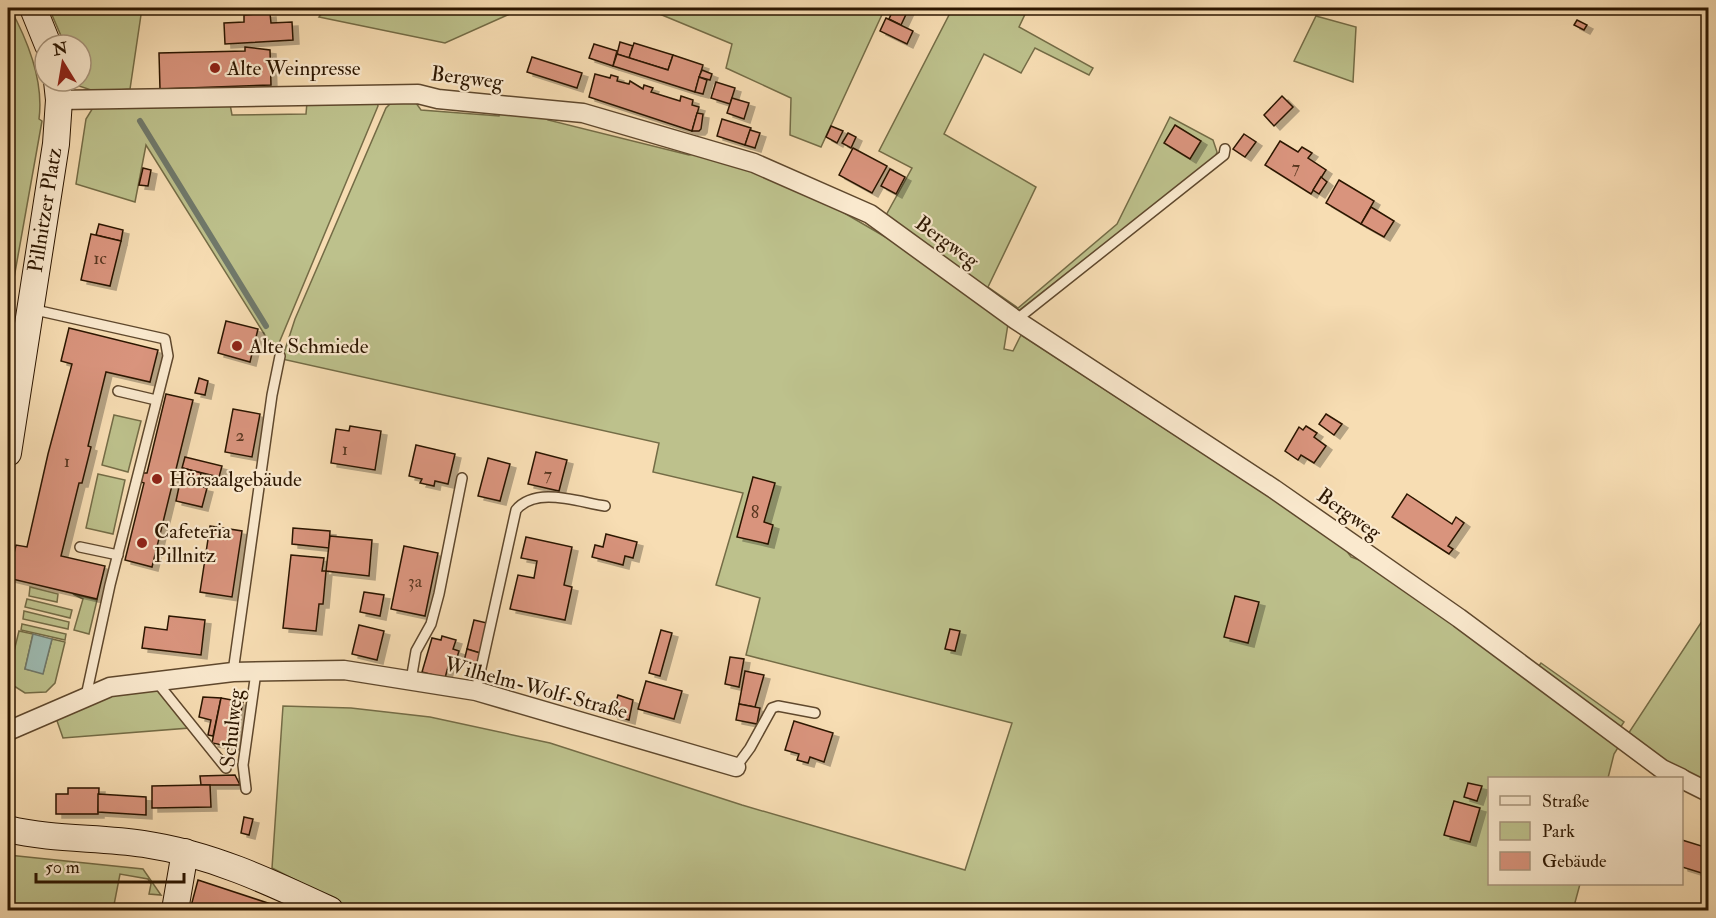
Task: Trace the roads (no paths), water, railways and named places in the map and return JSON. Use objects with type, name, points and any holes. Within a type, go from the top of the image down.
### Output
[{"type":"main road","points":[[33,8],[43,33]]},
{"type":"main road","name":"Pillnitzer Platz","points":[[8,453],[18,354],[28,309],[56,144],[58,93]]},
{"type":"main road","points":[[8,829],[144,844],[185,852],[227,865],[330,910]]},
{"type":"main road","points":[[175,910],[185,852]]},
{"type":"street","name":"Bergweg","points":[[93,91],[418,94],[438,99],[583,112],[754,163],[870,214],[1016,320],[1274,489],[1459,618],[1662,769],[1677,777]]},
{"type":"street","name":"Wilhelm-Wolf-Straße","points":[[8,731],[111,687],[233,672],[344,670],[476,691],[736,768]]},
{"type":"street","name":"Bergweg","points":[[1683,780],[1708,792]]},
{"type":"lane","points":[[1016,320],[1224,155],[1226,149]]},
{"type":"lane","points":[[28,309],[165,339],[168,356],[118,555],[86,696]]},
{"type":"lane","name":"Schulweg","points":[[233,672],[272,395],[280,356]]},
{"type":"lane","points":[[118,391],[156,400]]},
{"type":"lane","points":[[411,680],[416,651],[431,624],[437,604],[462,478]]},
{"type":"lane","points":[[476,691],[516,510],[523,502],[542,497],[605,506]]},
{"type":"lane","points":[[80,547],[118,555]]},
{"type":"lane","name":"Schulweg","points":[[246,789],[243,765],[256,672]]},
{"type":"lane","points":[[154,680],[226,768]]},
{"type":"lane","points":[[736,768],[772,708],[778,706],[815,713]]},
{"type":"water","points":[[33,634],[52,639],[43,674],[25,669]]},
{"type":"waterway","points":[[140,121],[266,326]]},
{"type":"place","name":"Alte Weinpresse","points":[[215,68]]},
{"type":"place","name":"Alte Schmiede","points":[[237,346]]},
{"type":"place","name":"Hörsaalgebäude","points":[[157,479]]},
{"type":"place","name":"Cafeteria Pillnitz","points":[[142,543]]}]
